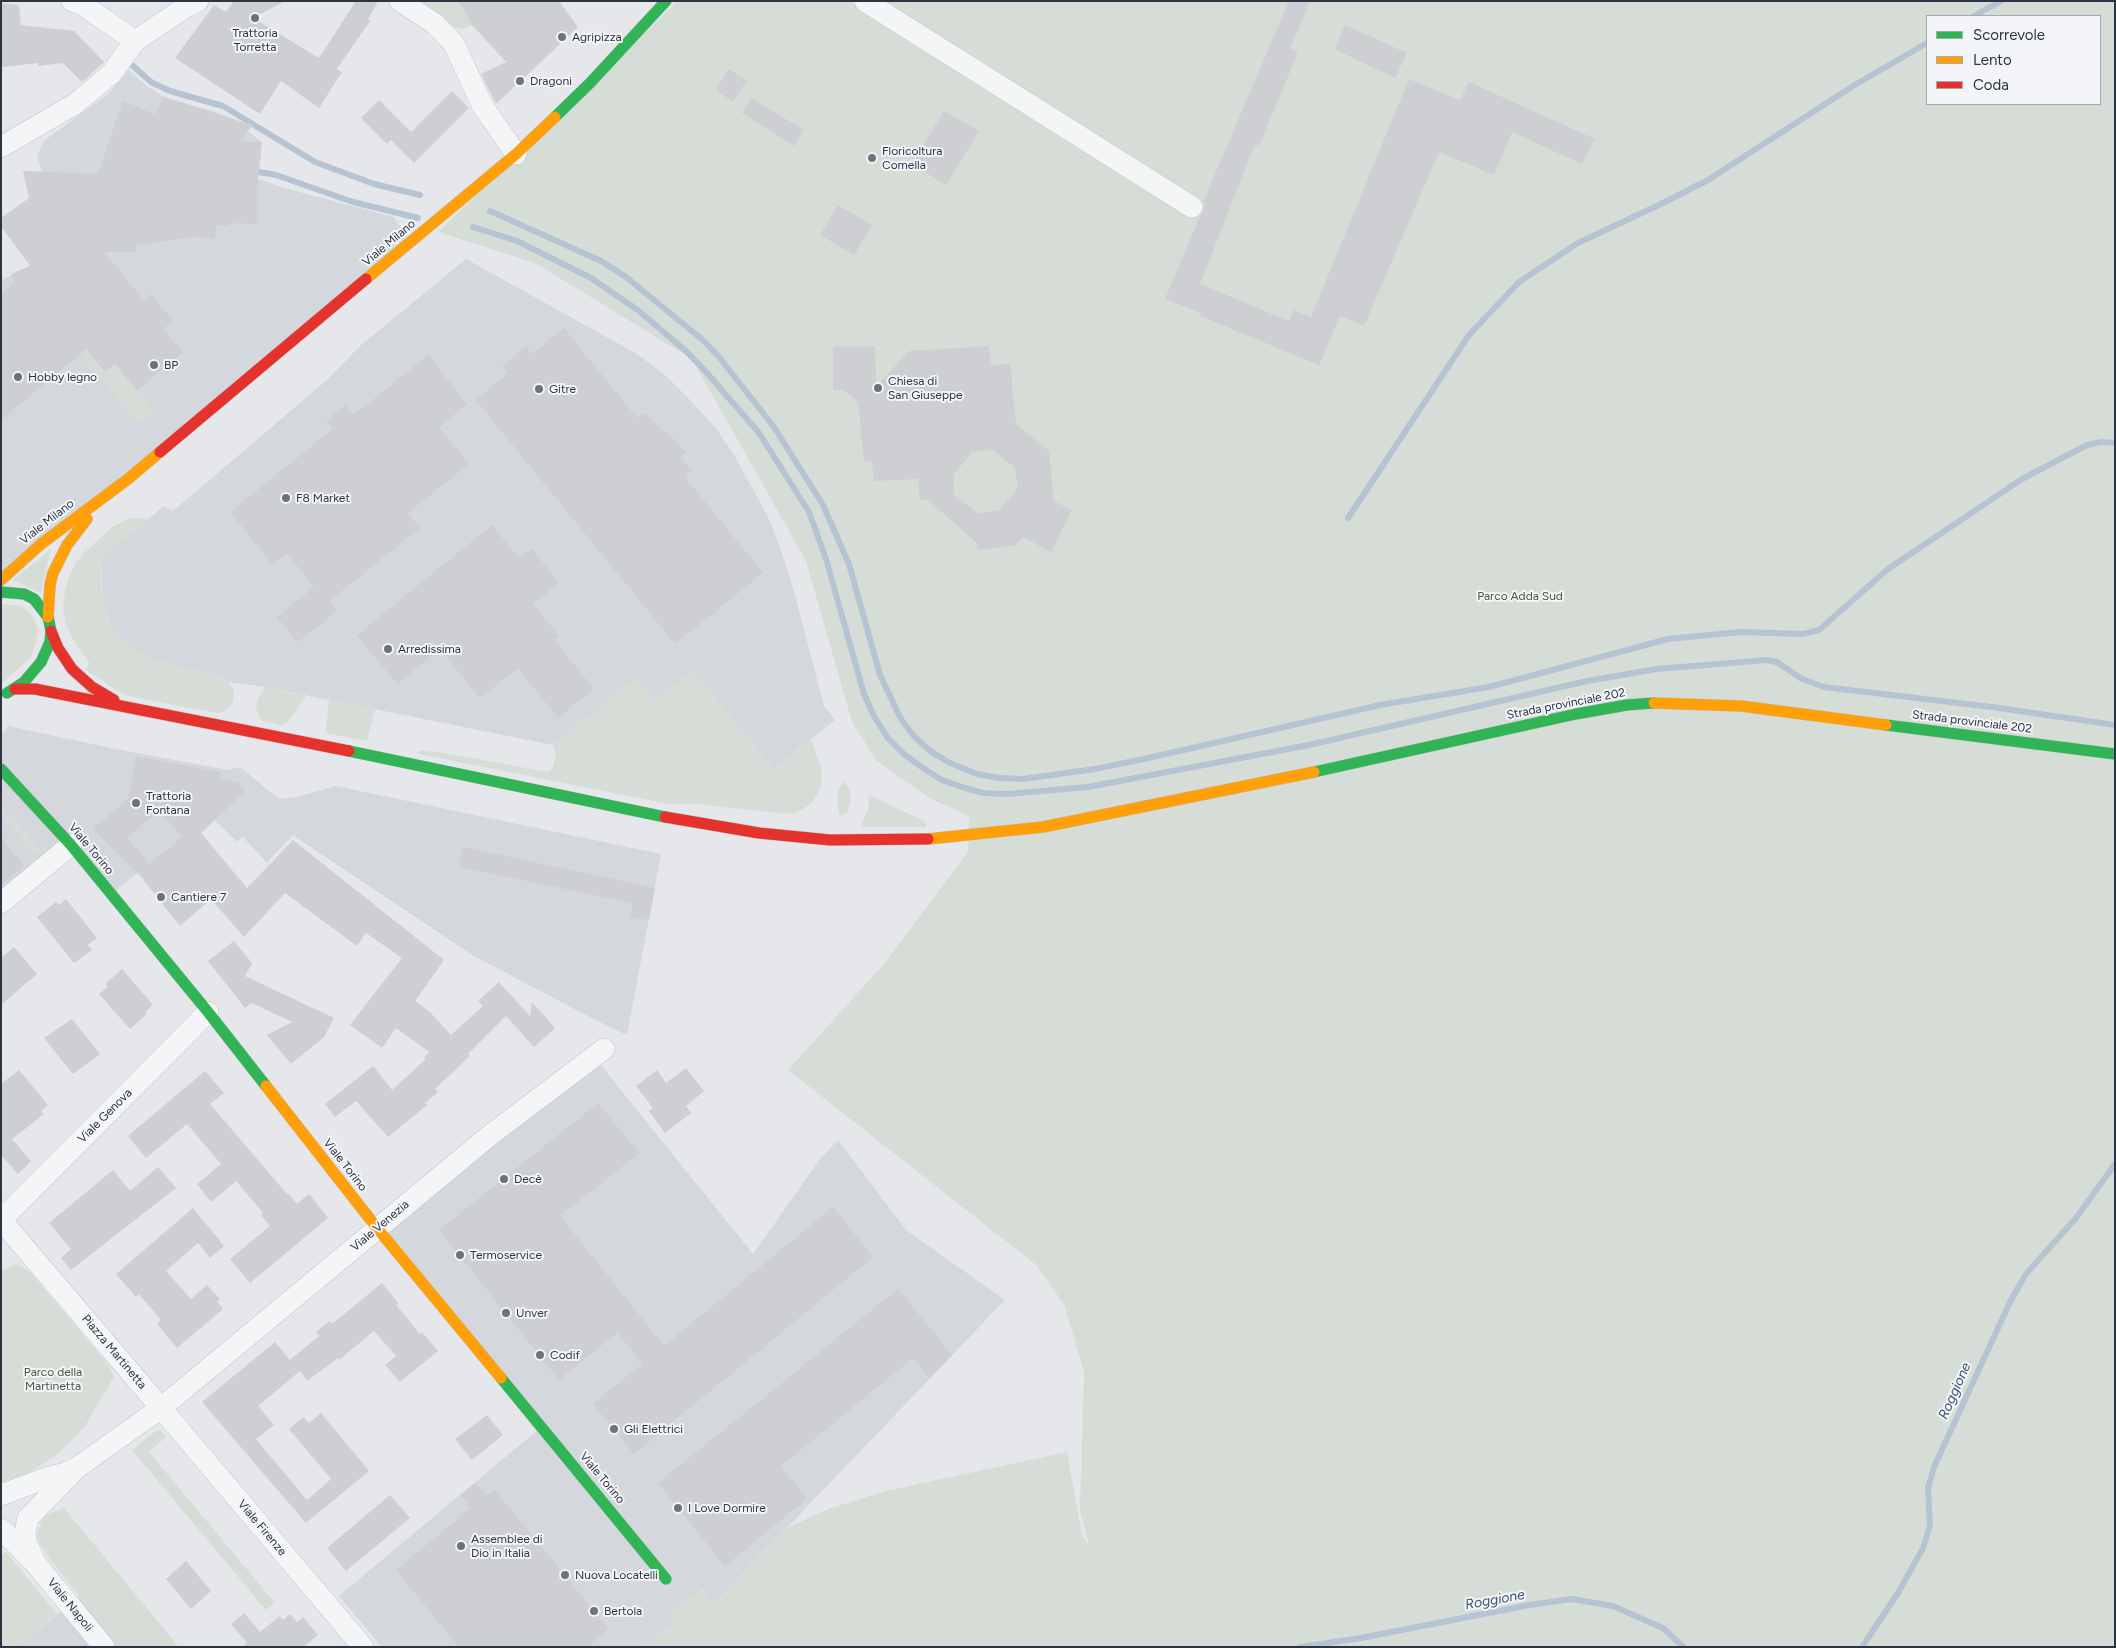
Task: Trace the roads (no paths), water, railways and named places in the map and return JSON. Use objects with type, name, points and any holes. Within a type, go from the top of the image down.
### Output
[{"type":"street","points":[[72,1],[83,5],[135,41]]},
{"type":"street","points":[[1,147],[75,104],[111,74],[135,41],[198,1]]},
{"type":"street","points":[[400,1],[435,24],[454,44],[482,105],[516,154]]},
{"type":"street","name":"Viale Milano","points":[[1,580],[41,544],[114,490],[516,154],[590,83],[666,1]]},
{"type":"street","points":[[865,1],[1192,207]]},
{"type":"street","name":"Viale Milano","points":[[1,696],[15,689],[32,674],[41,662],[50,642],[51,631],[48,617],[50,585],[59,560],[77,531],[114,490]]},
{"type":"street","points":[[1,592],[24,594],[40,605],[48,617]]},
{"type":"street","points":[[51,631],[66,661],[82,679],[102,694],[136,710]]},
{"type":"street","points":[[15,689],[35,689],[136,710]]},
{"type":"street","name":"Strada provinciale 202","points":[[136,710],[388,759],[682,821],[792,838],[874,841],[929,839],[1043,827],[1374,760],[1576,714],[1627,705],[1665,702],[1735,706],[2115,754]]},
{"type":"street","name":"Viale Torino","points":[[1,769],[71,845],[208,1012],[377,1228],[603,1500],[666,1579]]},
{"type":"street","points":[[1,903],[71,845]]},
{"type":"street","name":"Viale Genova","points":[[1,1220],[208,1012]]},
{"type":"street","name":"Viale Venezia","points":[[161,1408],[489,1136],[604,1049]]},
{"type":"street","name":"Piazza Martinetta","points":[[1,1220],[161,1408]]},
{"type":"street","points":[[1,1495],[43,1479],[66,1473],[78,1467],[161,1408]]},
{"type":"street","name":"Viale Firenze","points":[[161,1408],[362,1647]]},
{"type":"street","points":[[2,1532],[37,1507],[78,1467]]},
{"type":"street","name":"Viale Napoli","points":[[36,1564],[30,1552],[25,1533],[28,1518],[37,1507]]},
{"type":"street","name":"Viale Napoli","points":[[2,1532],[36,1564],[104,1647]]},
{"type":"waterway","points":[[1976,15],[2001,1]]},
{"type":"waterway","points":[[1348,518],[1469,335],[1519,282],[1578,243],[1708,180],[1853,86],[1926,44]]},
{"type":"waterway","points":[[133,66],[151,82],[170,91],[223,106],[315,162],[374,184],[420,195]]},
{"type":"waterway","points":[[259,172],[276,175],[353,202],[418,218]]},
{"type":"waterway","points":[[490,211],[601,261],[626,277],[704,341],[719,357],[774,427],[823,505],[849,564],[880,675],[901,719],[913,735],[930,751],[950,763],[977,774],[999,778],[1023,779],[1095,769],[1144,759],[1380,705],[1489,687],[1668,639],[1740,632],[1803,634],[1819,630],[1888,569],[2022,479],[2087,445],[2101,442],[2115,443]]},
{"type":"waterway","points":[[473,227],[517,241],[591,278],[639,311],[687,352],[707,373],[759,433],[809,512],[826,559],[864,694],[874,716],[887,737],[905,755],[942,780],[962,787],[983,793],[1007,794],[1088,787],[1309,745],[1587,681],[1657,669],[1766,660],[1777,662],[1802,679],[1824,687],[1992,707],[2115,725]]},
{"type":"waterway","name":"Roggione","points":[[1862,1647],[1898,1593],[1923,1548],[1930,1525],[1928,1488],[1934,1467],[2010,1302],[2026,1274],[2076,1218],[2115,1164]]},
{"type":"waterway","name":"Roggione","points":[[1300,1647],[1361,1638],[1529,1605],[1572,1599],[1613,1606],[1663,1628],[1683,1647]]},
{"type":"place","name":"Trattoria Torretta","points":[[255,18]]},
{"type":"place","name":"Agripizza","points":[[562,37]]},
{"type":"place","name":"Dragoni","points":[[520,81]]},
{"type":"place","name":"Floricoltura Comella","points":[[872,158]]},
{"type":"place","name":"BP","points":[[154,365]]},
{"type":"place","name":"Hobby legno","points":[[18,377]]},
{"type":"place","name":"Chiesa di San Giuseppe","points":[[878,388]]},
{"type":"place","name":"Gitre","points":[[539,389]]},
{"type":"place","name":"F8 Market","points":[[286,498]]},
{"type":"place","name":"Arredissima","points":[[388,649]]},
{"type":"place","name":"Trattoria Fontana","points":[[136,803]]},
{"type":"place","name":"Cantiere 7","points":[[161,897]]},
{"type":"place","name":"Decè","points":[[504,1179]]},
{"type":"place","name":"Termoservice","points":[[460,1255]]},
{"type":"place","name":"Unver","points":[[506,1313]]},
{"type":"place","name":"Codif","points":[[540,1355]]},
{"type":"place","name":"Gli Elettrici","points":[[614,1429]]},
{"type":"place","name":"I Love Dormire","points":[[678,1508]]},
{"type":"place","name":"Assemblee di Dio in Italia","points":[[461,1546]]},
{"type":"place","name":"Nuova Locatelli","points":[[565,1575]]},
{"type":"place","name":"Bertola","points":[[594,1611]]},
{"type":"park label","name":"Parco Adda Sud","points":[[1520,596]]},
{"type":"park label","name":"Parco della Martinetta","points":[[53,1379]]}]
